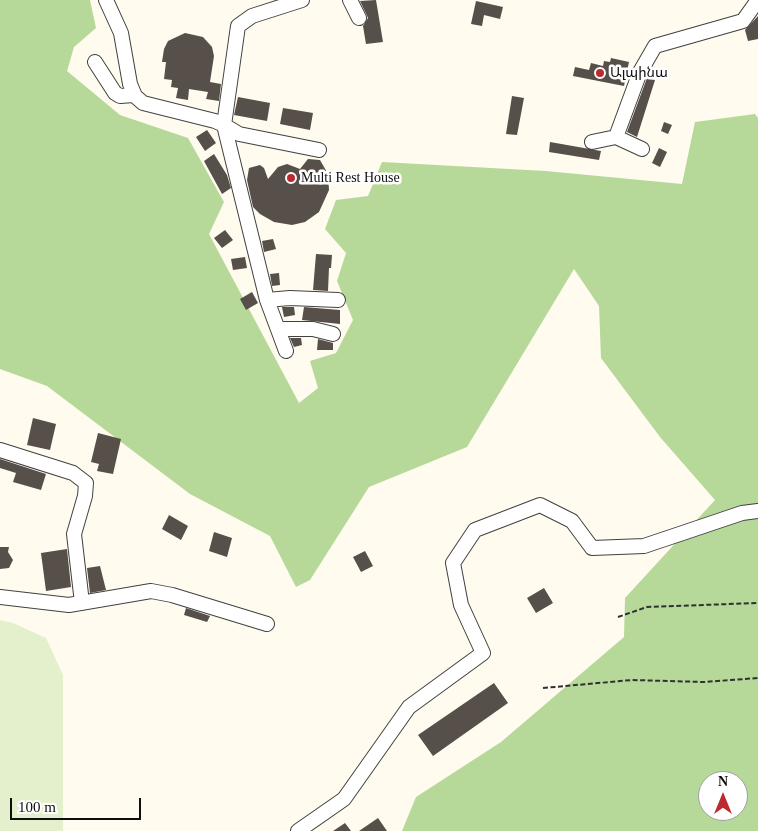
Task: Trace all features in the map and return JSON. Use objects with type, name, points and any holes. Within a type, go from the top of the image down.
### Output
[{"type":"street","points":[[106,0],[121,33],[130,84],[134,94],[143,103],[215,121],[239,134],[320,150]]},
{"type":"street","points":[[286,351],[267,300],[224,125],[238,26],[252,16],[302,0]]},
{"type":"street","points":[[350,0],[360,18]]},
{"type":"street","points":[[616,138],[640,72],[655,46],[743,21],[758,0]]},
{"type":"street","points":[[95,62],[120,96],[134,94]]},
{"type":"street","points":[[592,142],[616,138],[642,149]]},
{"type":"street","points":[[267,300],[290,298],[338,300]]},
{"type":"street","points":[[278,329],[313,330],[333,334]]},
{"type":"street","points":[[0,450],[73,473],[86,483],[85,496],[74,534],[82,603]]},
{"type":"street","points":[[298,831],[344,799],[409,707],[483,653],[461,605],[453,563],[475,530],[540,504],[572,521],[592,548],[644,546],[742,513],[758,511]]},
{"type":"street","points":[[0,597],[68,605],[152,592],[172,595],[267,624]]},
{"type":"path","points":[[618,618],[647,607],[758,603]]},
{"type":"path","points":[[543,688],[632,680],[704,682],[758,678]]},
{"type":"green space","points":[[0,0],[90,0],[96,28],[74,47],[67,71],[120,115],[188,138],[224,202],[209,234],[299,403],[318,388],[310,361],[336,353],[353,320],[337,281],[346,253],[325,229],[336,200],[368,196],[382,162],[546,171],[682,184],[695,122],[755,114],[758,118],[758,831],[402,831],[416,797],[501,742],[624,637],[625,598],[715,500],[660,437],[601,358],[599,306],[574,269],[467,447],[369,487],[310,580],[296,587],[270,536],[190,494],[47,386],[0,369]]},
{"type":"green space","points":[[0,620],[13,623],[46,638],[63,675],[63,831],[0,831]]},
{"type":"building","points":[[376,0],[383,42],[366,44],[363,26],[368,18],[360,1]]},
{"type":"building","points":[[476,1],[503,7],[500,19],[484,15],[482,26],[471,24]]},
{"type":"building","points":[[758,16],[758,39],[748,41],[745,30]]},
{"type":"building","points":[[185,33],[203,37],[212,47],[214,56],[210,82],[221,84],[219,101],[206,99],[208,92],[189,89],[188,100],[176,98],[178,88],[171,87],[172,80],[164,79],[166,62],[162,62],[164,49],[168,41]]},
{"type":"building","name":"Ալպինա","points":[[611,58],[629,62],[624,86],[573,76],[575,67],[589,70],[591,63],[603,66],[604,61],[610,62]]},
{"type":"building","points":[[647,78],[655,80],[637,137],[627,132]]},
{"type":"building","points":[[512,96],[524,98],[517,135],[506,134]]},
{"type":"building","points":[[238,97],[270,103],[267,121],[234,115]]},
{"type":"building","points":[[283,108],[313,113],[310,130],[280,124]]},
{"type":"building","points":[[664,122],[672,125],[668,134],[661,131]]},
{"type":"building","points":[[207,130],[216,143],[205,151],[196,137]]},
{"type":"building","points":[[550,142],[601,151],[599,160],[549,152]]},
{"type":"building","points":[[659,148],[667,152],[660,167],[652,163]]},
{"type":"building","points":[[214,154],[227,175],[231,188],[222,194],[204,161]]},
{"type":"building","points":[[308,159],[320,160],[328,174],[329,190],[319,212],[305,222],[292,225],[274,222],[260,214],[253,207],[247,180],[249,168],[260,165],[264,168],[268,179],[278,167],[287,164],[300,169]]},
{"type":"building","points":[[225,230],[233,240],[222,248],[214,238]]},
{"type":"building","points":[[273,239],[276,249],[264,252],[262,241]]},
{"type":"building","points":[[316,254],[332,255],[331,268],[329,268],[328,291],[313,290]]},
{"type":"building","points":[[245,257],[247,268],[233,270],[231,259]]},
{"type":"building","points":[[279,273],[280,285],[272,286],[270,274]]},
{"type":"building","points":[[252,292],[258,303],[246,310],[240,299]]},
{"type":"building","points":[[282,307],[294,307],[295,315],[284,317]]},
{"type":"building","points":[[304,307],[340,310],[340,324],[302,320]]},
{"type":"building","points":[[290,338],[301,338],[302,345],[294,347]]},
{"type":"building","points":[[318,339],[333,343],[333,350],[317,350]]},
{"type":"building","points":[[33,418],[56,424],[50,450],[27,445]]},
{"type":"building","points":[[98,433],[121,439],[113,474],[97,471],[99,464],[91,462]]},
{"type":"building","points":[[0,459],[46,474],[41,490],[13,482],[16,473],[0,468]]},
{"type":"building","points":[[169,515],[188,526],[181,540],[162,529]]},
{"type":"building","points":[[214,532],[232,538],[227,557],[209,551]]},
{"type":"building","points":[[0,547],[9,547],[8,552],[13,560],[9,568],[0,569]]},
{"type":"building","points":[[67,549],[71,587],[46,591],[41,553]]},
{"type":"building","points":[[365,551],[373,566],[361,572],[353,557]]},
{"type":"building","points":[[100,566],[106,590],[90,593],[87,568]]},
{"type":"building","points":[[544,588],[553,603],[536,613],[527,598]]},
{"type":"building","points":[[186,608],[210,616],[207,622],[184,615]]},
{"type":"building","points":[[494,683],[508,703],[433,756],[418,735]]},
{"type":"building","points":[[378,818],[387,831],[359,831]]},
{"type":"building","points":[[345,823],[351,831],[333,831]]},
{"type":"place","name":"Ալպինա","points":[[600,73]]},
{"type":"place","name":"Multi Rest House","points":[[291,178]]}]
